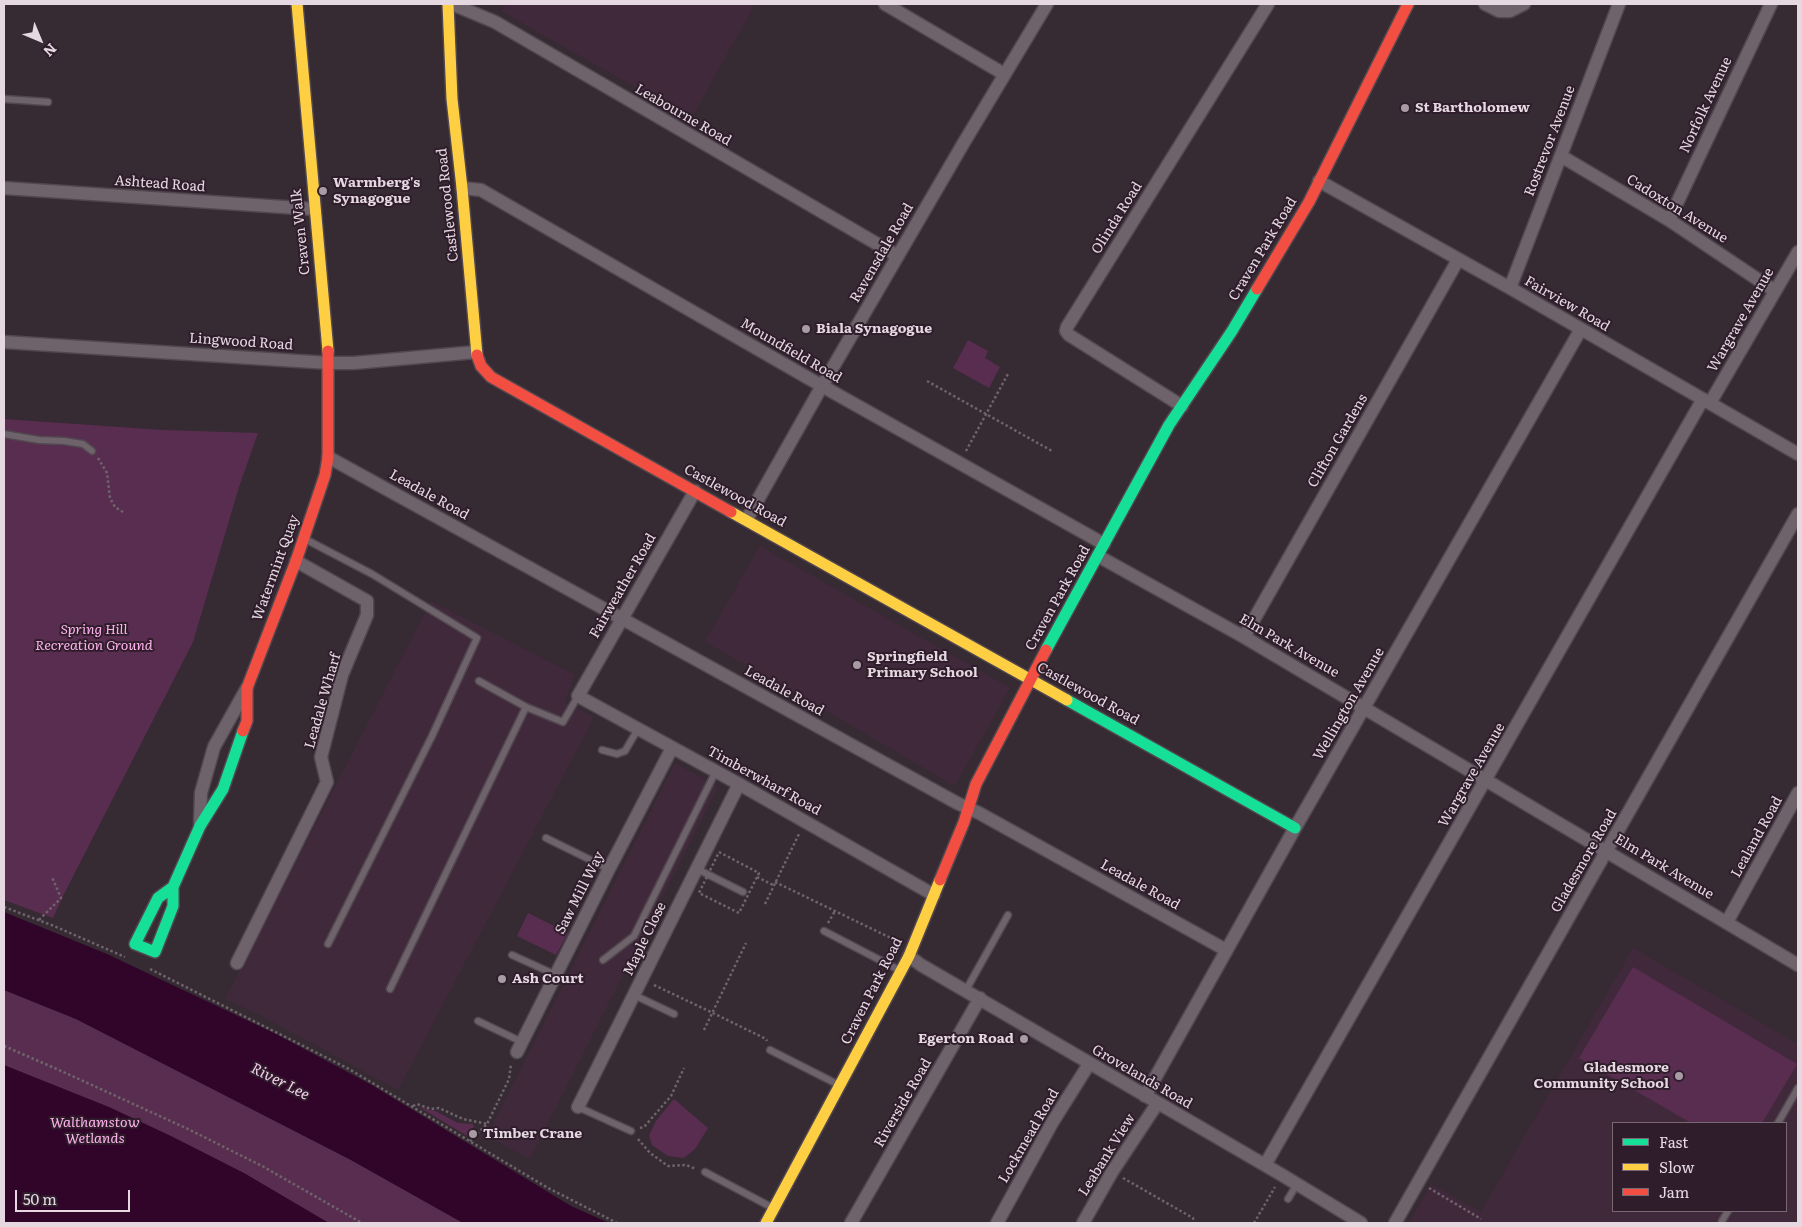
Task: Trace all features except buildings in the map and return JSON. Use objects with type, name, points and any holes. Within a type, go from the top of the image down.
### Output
[{"type":"street","name":"Craven Walk","points":[[297,4],[313,209],[329,363],[328,457]]},
{"type":"street","name":"Castlewood Road","points":[[450,4],[452,98],[476,352],[481,366],[491,377],[1295,828]]},
{"type":"street","name":"Leabourne Road","points":[[450,4],[495,22],[898,256]]},
{"type":"street","points":[[885,4],[1004,74]]},
{"type":"street","name":"Ravensdale Road","points":[[747,519],[822,386],[1004,74],[1047,4]]},
{"type":"street","name":"Olinda Road","points":[[1182,406],[1069,335],[1066,332],[1066,327],[1268,4]]},
{"type":"street","name":"Craven Park Road","points":[[766,1223],[909,956],[964,822],[976,784],[1031,679],[1169,426],[1232,332],[1309,202],[1408,4]]},
{"type":"street","points":[[1485,4],[1499,11],[1510,11],[1524,4]]},
{"type":"street","name":"Rostrevor Avenue","points":[[1510,288],[1618,4]]},
{"type":"street","name":"Norfolk Avenue","points":[[1669,220],[1771,4]]},
{"type":"street","name":"Cadoxton Avenue","points":[[1561,156],[1669,220],[1775,291]]},
{"type":"street","name":"Fairview Road","points":[[1319,181],[1510,288],[1798,454]]},
{"type":"street","name":"Ashtead Road","points":[[4,188],[313,209]]},
{"type":"street","name":"Moundfield Road","points":[[462,188],[481,190],[822,386],[1104,544]]},
{"type":"street","name":"Wargrave Avenue","points":[[1265,1165],[1486,780],[1707,401],[1798,252]]},
{"type":"street","name":"Clifton Gardens","points":[[1244,637],[1458,260]]},
{"type":"street","name":"Wellington Avenue","points":[[1145,1096],[1295,828],[1581,329]]},
{"type":"street","name":"Lingwood Road","points":[[4,342],[329,363],[354,363],[476,352]]},
{"type":"street","name":"Watermint Quay","points":[[200,826],[201,793],[214,747],[247,688],[296,561],[325,475],[328,457]]},
{"type":"street","name":"Leadale Road","points":[[328,457],[1226,950]]},
{"type":"street","name":"Fairweather Road","points":[[578,696],[695,491]]},
{"type":"street","name":"Gladesmore Road","points":[[1397,1223],[1798,514]]},
{"type":"street","name":"Elm Park Avenue","points":[[1098,556],[1244,637],[1607,850],[1798,965]]},
{"type":"street","name":"Leadale Wharf","points":[[237,962],[327,782],[321,757],[342,675],[368,614],[367,601],[296,561]]},
{"type":"street","name":"Watermint Quay","points":[[173,887],[158,898],[135,944],[155,952],[173,906],[173,887],[200,826],[223,789],[247,721],[247,688]]},
{"type":"street","name":"Timberwharf Road","points":[[578,696],[716,771],[934,895]]},
{"type":"street","name":"Saw Mill Way","points":[[520,1047],[608,869],[672,748]]},
{"type":"street","name":"Maple Close","points":[[578,1107],[739,784]]},
{"type":"street","name":"Lealand Road","points":[[1727,922],[1798,793]]},
{"type":"street","name":"Grovelands Road","points":[[909,956],[921,965],[1361,1223]]},
{"type":"street","name":"Riverside Road","points":[[851,1223],[980,998]]},
{"type":"street","name":"Lockmead Road","points":[[997,1223],[1052,1123],[1089,1064]]},
{"type":"street","name":"Leabank View","points":[[1083,1223],[1112,1172],[1157,1104]]},
{"type":"lane","points":[[4,100],[48,102]]},
{"type":"lane","points":[[4,434],[39,440],[83,444],[92,451]]},
{"type":"lane","points":[[304,538],[372,574],[477,638],[432,736],[328,944]]},
{"type":"lane","points":[[479,681],[526,707],[563,722],[578,696]]},
{"type":"lane","points":[[390,990],[526,707]]},
{"type":"lane","points":[[602,750],[617,754],[626,751],[638,729]]},
{"type":"lane","points":[[604,960],[634,936],[716,771]]},
{"type":"lane","points":[[546,838],[608,869]]},
{"type":"lane","points":[[697,869],[743,892]]},
{"type":"lane","points":[[966,990],[1008,915]]},
{"type":"lane","points":[[824,931],[900,970]]},
{"type":"lane","points":[[512,954],[556,975]]},
{"type":"lane","points":[[634,995],[674,1014]]},
{"type":"lane","points":[[478,1021],[520,1047]]},
{"type":"lane","points":[[770,1050],[840,1085]]},
{"type":"lane","points":[[1779,1122],[1798,1088]]},
{"type":"lane","points":[[578,1107],[631,1131]]},
{"type":"lane","points":[[705,1172],[774,1208]]},
{"type":"lane","points":[[1288,1199],[1297,1184]]},
{"type":"lane","points":[[1722,1221],[1727,1212]]},
{"type":"path","points":[[959,463],[1009,372]]},
{"type":"path","points":[[927,381],[1052,451]]},
{"type":"path","points":[[92,451],[107,473],[110,498],[115,507],[123,512]]},
{"type":"path","points":[[765,904],[805,821]]},
{"type":"path","points":[[39,920],[61,898],[52,877]]},
{"type":"path","points":[[756,877],[773,886]]},
{"type":"path","points":[[775,882],[897,941]]},
{"type":"path","points":[[4,907],[131,960]]},
{"type":"path","points":[[704,1030],[746,943]]},
{"type":"path","points":[[144,966],[349,1069],[568,1199],[617,1223]]},
{"type":"path","points":[[652,984],[766,1039],[770,1050]]},
{"type":"path","points":[[4,1046],[188,1129],[262,1166],[362,1223]]},
{"type":"path","points":[[470,1141],[487,1124],[509,1079],[509,1067],[520,1047]]},
{"type":"path","points":[[684,1068],[671,1096],[644,1127],[631,1131],[650,1153],[668,1166],[686,1165],[705,1172]]},
{"type":"path","points":[[413,1106],[417,1104],[431,1109],[439,1108],[463,1118],[487,1124]]},
{"type":"path","points":[[1112,1172],[1193,1218],[1194,1223]]},
{"type":"path","points":[[1254,1223],[1282,1175]]},
{"type":"path","points":[[1419,1182],[1481,1219]]},
{"type":"shaded area","points":[[505,4],[755,4],[691,119],[501,11]]},
{"type":"shaded area","name":"Springfield Primary School","points":[[760,546],[1010,688],[956,784],[951,784],[705,642]]},
{"type":"shaded area","points":[[431,601],[575,675],[564,702],[594,717],[398,1090],[262,1016],[225,999]]},
{"type":"shaded area","points":[[675,763],[718,787],[530,1159],[487,1136]]},
{"type":"shaded area","name":"Gladesmore Community School","points":[[1633,948],[1798,1044],[1798,1223],[1409,1223],[1431,1184],[1481,1212]]},
{"type":"green space","points":[[968,340],[988,351],[985,358],[1000,367],[989,388],[953,368]]},
{"type":"green space","name":"Spring Hill Recreation Ground","points":[[4,419],[163,430],[258,433],[239,487],[193,642],[53,918],[4,900]]},
{"type":"green space","points":[[528,913],[568,933],[556,955],[517,936]]},
{"type":"green space","points":[[1633,967],[1797,1064],[1763,1122],[1689,1122],[1579,1058]]},
{"type":"green space","name":"Walthamstow Wetlands","points":[[4,990],[76,1019],[351,1160],[463,1223],[4,1223]]},
{"type":"green space","points":[[674,1099],[708,1128],[695,1149],[684,1158],[668,1156],[652,1145],[649,1135],[656,1121]]},
{"type":"green space","points":[[419,1107],[435,1111],[458,1123],[473,1124],[474,1129],[469,1137]]},
{"type":"water","name":"River Lee","points":[[4,912],[107,954],[276,1034],[370,1084],[571,1206],[609,1223],[463,1223],[351,1160],[76,1019],[4,990]]},
{"type":"water","points":[[4,1065],[109,1107],[171,1136],[244,1173],[329,1223],[4,1223]]},
{"type":"traffic: fast","points":[[1046,650],[1169,425],[1232,331],[1257,289]]},
{"type":"traffic: fast","points":[[1067,700],[1295,828]]},
{"type":"traffic: fast","points":[[173,887],[158,898],[135,944],[155,952],[173,906],[173,887],[200,826],[223,789],[243,731]]},
{"type":"traffic: slow","points":[[297,4],[328,351]]},
{"type":"traffic: slow","points":[[448,4],[452,99],[477,355]]},
{"type":"traffic: slow","points":[[731,512],[1067,700]]},
{"type":"traffic: slow","points":[[766,1223],[909,956],[940,880]]},
{"type":"traffic: jam","points":[[1257,289],[1309,202],[1408,4]]},
{"type":"traffic: jam","points":[[243,731],[247,721],[247,688],[296,561],[325,475],[328,457],[328,351]]},
{"type":"traffic: jam","points":[[477,355],[481,366],[491,377],[731,512]]},
{"type":"traffic: jam","points":[[940,880],[964,822],[976,784],[1046,650]]},
{"type":"place","name":"St Bartholomew","points":[[1405,108]]},
{"type":"place","name":"Warmberg's Synagogue","points":[[323,191]]},
{"type":"place","name":"Biala Synagogue","points":[[806,329]]},
{"type":"place","name":"Springfield Primary School","points":[[857,665]]},
{"type":"place","name":"Ash Court","points":[[502,979]]},
{"type":"place","name":"Egerton Road","points":[[1024,1039]]},
{"type":"place","name":"Gladesmore Community School","points":[[1679,1076]]},
{"type":"place","name":"Timber Crane","points":[[473,1134]]}]
